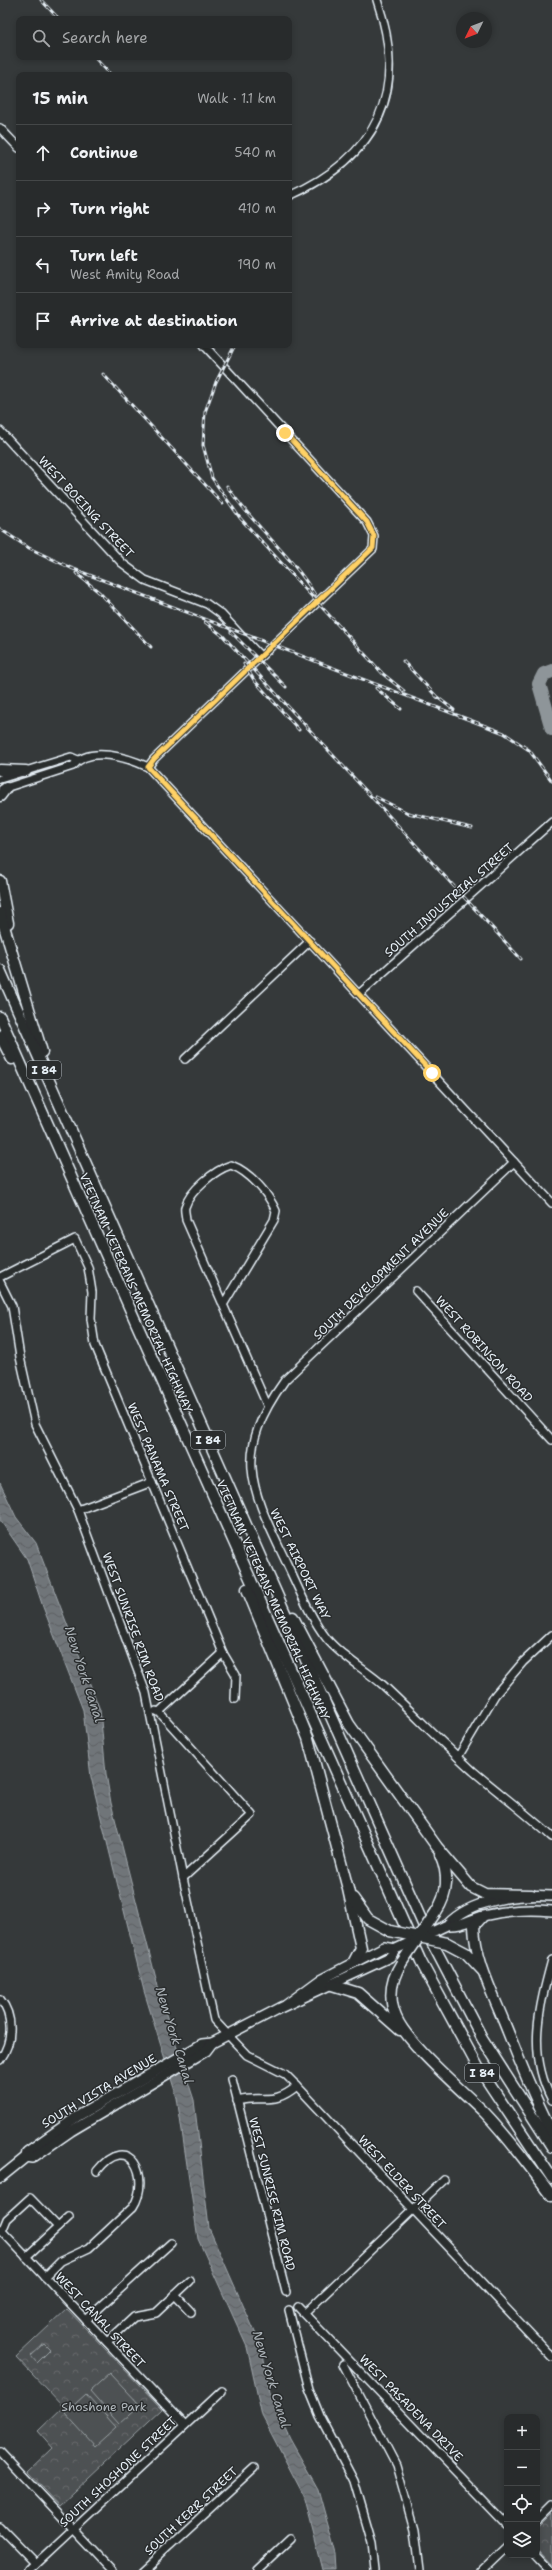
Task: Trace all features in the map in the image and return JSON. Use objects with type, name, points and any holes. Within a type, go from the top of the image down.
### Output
[{"type":"highway","points":[[0,770],[26,771]]},
{"type":"highway","points":[[0,881],[17,970]]},
{"type":"highway","points":[[0,913],[40,1046],[88,1170]]},
{"type":"highway","name":"VIETNAM VETERANS MEMORIAL HIGHWAY","points":[[0,970],[418,1913],[438,1955],[486,2044],[552,2147]]},
{"type":"highway","name":"VIETNAM VETERANS MEMORIAL HIGHWAY","points":[[0,1017],[222,1520],[421,1962],[478,2067],[552,2178]]},
{"type":"highway","points":[[0,1036],[94,1232]]},
{"type":"highway","points":[[222,1520],[255,1613],[303,1724],[348,1889],[361,1948],[353,1963]]},
{"type":"highway","points":[[259,1556],[349,1724],[437,1847],[471,1887],[479,1894],[532,1895]]},
{"type":"highway","points":[[415,2044],[401,2027],[392,2004],[392,1981],[402,1962],[420,1938],[443,1899],[446,1881],[444,1863],[437,1847]]},
{"type":"highway","points":[[348,1889],[362,1913],[375,1924],[390,1931],[447,1943],[466,1953],[486,1976]]},
{"type":"highway","points":[[482,1917],[474,1926],[474,1939],[486,1976],[530,2088],[552,2132]]},
{"type":"highway","points":[[332,1985],[362,1995],[415,2044],[486,2114],[552,2196]]},
{"type":"main road","name":"SOUTH VISTA AVENUE","points":[[0,2178],[26,2157],[32,2158],[165,2070],[182,2060],[206,2051],[212,2043],[226,2034],[332,1985],[390,1956],[396,1949],[447,1925],[463,1911],[497,1901],[532,1895],[552,1896]]},
{"type":"main road","name":"SOUTH VISTA AVENUE","points":[[447,1925],[461,1926],[482,1917],[505,1911],[552,1911]]},
{"type":"main road","name":"SOUTH VISTA AVENUE","points":[[286,2005],[320,1980],[384,1947],[396,1949]]},
{"type":"street","points":[[292,194],[321,180],[348,161],[361,147],[379,115],[387,91],[390,70],[387,38],[377,0]]},
{"type":"street","points":[[0,128],[16,145]]},
{"type":"street","points":[[148,767],[154,759],[260,656],[368,555],[373,548],[374,536],[367,522],[207,348]]},
{"type":"street","name":"WEST BOEING STREET","points":[[0,431],[122,563],[145,580],[207,604],[221,614],[260,656]]},
{"type":"street","points":[[0,779],[70,757],[78,760],[107,755],[135,761],[148,767],[552,1203]]},
{"type":"street","points":[[2,791],[73,766],[78,760]]},
{"type":"street","name":"SOUTH INDUSTRIAL STREET","points":[[359,994],[552,822]]},
{"type":"street","points":[[185,1059],[310,941]]},
{"type":"street","name":"SOUTH DEVELOPMENT AVENUE","points":[[267,1405],[285,1380],[514,1162]]},
{"type":"street","points":[[223,1305],[274,1220],[276,1211],[272,1201],[243,1170],[231,1165],[220,1169],[191,1196],[185,1208],[186,1220],[223,1305],[267,1405]]},
{"type":"street","name":"WEST PANAMA STREET","points":[[0,1277],[75,1239],[88,1268],[91,1286],[91,1319],[95,1344],[223,1653],[236,1675],[234,1699]]},
{"type":"street","name":"WEST SUNRISE RIM ROAD","points":[[0,1282],[12,1306],[20,1357],[35,1424],[78,1510],[155,1711],[183,1878],[214,2020],[226,2034]]},
{"type":"street","name":"WEST ROBINSON ROAD","points":[[416,1291],[552,1440]]},
{"type":"street","name":"WEST AIRPORT WAY","points":[[267,1405],[253,1442],[253,1487],[263,1514],[310,1612],[335,1647],[379,1682],[458,1757],[552,1837]]},
{"type":"street","points":[[78,1510],[152,1482]]},
{"type":"street","points":[[458,1757],[494,1695],[510,1676],[552,1635]]},
{"type":"street","points":[[183,1878],[252,1815],[155,1711],[223,1653]]},
{"type":"street","points":[[552,1960],[536,2030],[536,2051],[546,2089],[552,2100]]},
{"type":"street","points":[[0,1999],[5,2005],[10,2020],[6,2048],[0,2060]]},
{"type":"street","name":"WEST ELDER STREET","points":[[226,2034],[247,2055],[285,2074],[552,2357]]},
{"type":"street","name":"WEST SUNRISE RIM ROAD","points":[[232,2079],[286,2292]]},
{"type":"street","name":"WEST SUNRISE RIM ROAD","points":[[237,2101],[252,2098],[269,2100],[280,2098],[297,2086]]},
{"type":"street","points":[[45,2277],[61,2260],[89,2248],[133,2207],[138,2200],[140,2192],[138,2167],[131,2157],[124,2154],[117,2155],[104,2162],[97,2171]]},
{"type":"street","points":[[305,2313],[444,2180]]},
{"type":"street","points":[[1,2230],[7,2219],[30,2198],[58,2227]]},
{"type":"street","points":[[26,2257],[69,2217]]},
{"type":"street","name":"WEST CANAL STREET","points":[[1,2230],[185,2425]]},
{"type":"street","points":[[86,2320],[172,2243]]},
{"type":"street","points":[[107,2342],[134,2317],[156,2313],[190,2281]]},
{"type":"street","points":[[175,2295],[191,2312]]},
{"type":"street","name":"WEST PASADENA DRIVE","points":[[298,2307],[504,2522]]},
{"type":"street","points":[[290,2310],[309,2389],[320,2416],[354,2481],[372,2543],[375,2570]]},
{"type":"street","points":[[343,2364],[396,2466],[414,2529],[419,2570]]},
{"type":"street","name":"SOUTH SHOSHONE STREET","points":[[30,2570],[222,2391]]},
{"type":"street","points":[[0,2451],[112,2570]]},
{"type":"street","name":"SOUTH KERR STREET","points":[[143,2570],[254,2468]]},
{"type":"street","points":[[540,2516],[552,2504]]},
{"type":"street","points":[[0,2527],[36,2564]]},
{"type":"street","points":[[257,2570],[290,2539]]},
{"type":"street","points":[[483,2570],[504,2550]]},
{"type":"street","points":[[538,2558],[549,2570]]},
{"type":"green space","name":"Shoshone Park","points":[[67,2309],[162,2409],[59,2505],[28,2472],[53,2448],[38,2431],[63,2407],[16,2357]]},
{"type":"green space","points":[[44,2344],[50,2350],[37,2363],[31,2356]]},
{"type":"green space","points":[[110,2373],[140,2405],[119,2424],[90,2391]]},
{"type":"green space","points":[[86,2394],[116,2427],[95,2446],[65,2413]]},
{"type":"green space","points":[[552,2512],[552,2565],[540,2552],[540,2524]]},
{"type":"water","name":"New York Canal","points":[[0,1483],[16,1517],[36,1543],[100,1710],[106,1774],[111,1803],[162,2002],[194,2100],[209,2228],[262,2348],[271,2398],[290,2439],[318,2489],[336,2554],[337,2570],[323,2570],[304,2496],[262,2416],[247,2347],[198,2239],[177,2098],[144,1991],[98,1806],[91,1777],[83,1710],[43,1607],[27,1559],[0,1520]]},
{"type":"taxiway","points":[[552,671],[544,674],[539,684],[552,729]]},
{"type":"railway","points":[[41,0],[56,16]]},
{"type":"railway","points":[[97,60],[108,72]]},
{"type":"railway","points":[[233,348],[216,382],[205,412],[203,445],[212,478],[240,518],[383,674],[404,691]]},
{"type":"railway","points":[[103,374],[223,504]]},
{"type":"railway","points":[[227,486],[248,514],[295,566],[315,595]]},
{"type":"railway","points":[[0,529],[29,548],[71,568],[504,733],[529,750],[552,781]]},
{"type":"railway","points":[[76,573],[100,593],[151,647]]},
{"type":"railway","points":[[205,622],[223,636],[521,959]]},
{"type":"railway","points":[[231,632],[286,687]]},
{"type":"railway","points":[[403,661],[437,697],[454,710]]},
{"type":"railway","points":[[244,664],[254,680],[299,730]]},
{"type":"railway","points":[[376,688],[401,709]]},
{"type":"railway","points":[[376,797],[408,813],[472,828]]},
{"type":"route","points":[[285,433],[367,522],[374,536],[373,548],[368,555],[246,668],[154,759],[148,767],[432,1073]]}]
